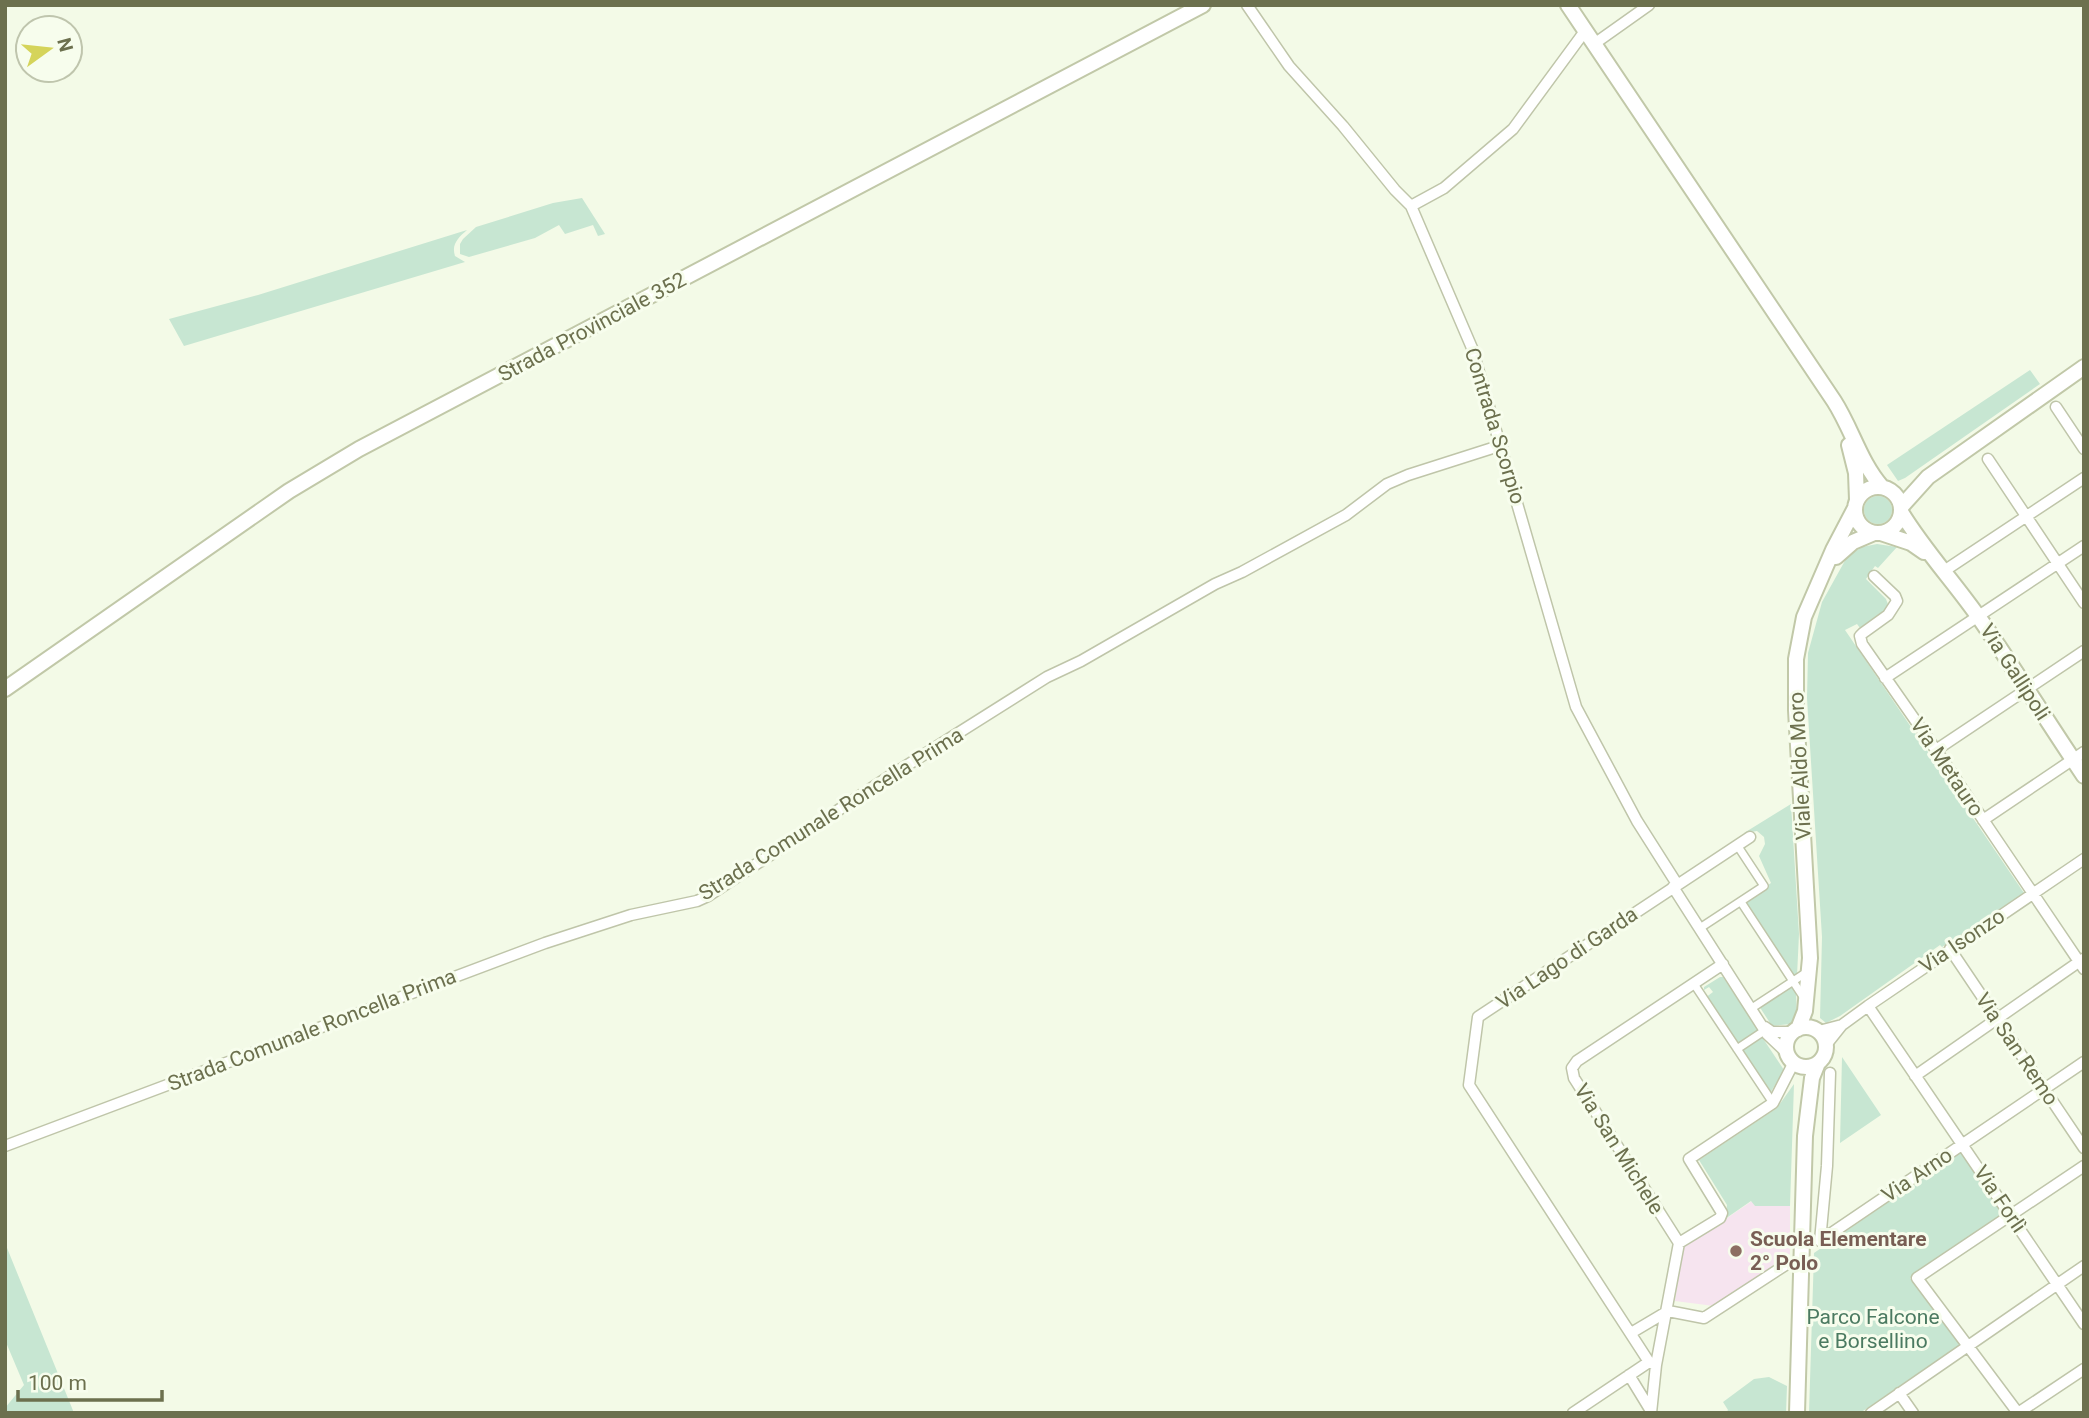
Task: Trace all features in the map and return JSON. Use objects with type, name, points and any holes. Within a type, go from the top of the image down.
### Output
[{"type":"main road","name":"Strada Provinciale 352","points":[[5,689],[278,499],[359,449],[1203,5]]},
{"type":"main road","points":[[1568,5],[1834,401],[1848,424],[1863,460],[1885,488],[1897,497],[1901,510]]},
{"type":"main road","name":"Viale Aldo Moro","points":[[1821,578],[1843,549],[1896,524],[1901,510],[1928,477],[2084,367]]},
{"type":"main road","points":[[1834,401],[1853,461],[1858,521],[1868,530],[1878,533]]},
{"type":"main road","name":"Viale Aldo Moro","points":[[1805,1136],[1812,1078],[1824,1068],[1826,1045],[1817,1030],[1809,1001],[1810,966],[1795,678],[1802,626],[1856,504],[1867,489],[1885,488],[1928,477]]},
{"type":"main road","name":"Via Gallipoli","points":[[1901,510],[1979,617],[2026,689],[2078,756],[2084,776]]},
{"type":"main road","name":"Via Gallipoli","points":[[1878,533],[1916,547],[1944,571]]},
{"type":"main road","name":"Viale Aldo Moro","points":[[1797,1413],[1805,1136],[1802,1086],[1787,1042],[1809,1001]]},
{"type":"main road","points":[[1795,1030],[1817,1030]]},
{"type":"main road","points":[[1793,1060],[1810,1067],[1824,1068]]},
{"type":"street","name":"Contrada Scorpio","points":[[1247,5],[1289,66],[1411,206],[1469,338],[1576,707],[1637,821],[1700,928],[1765,1028],[1793,1060]]},
{"type":"street","points":[[1594,44],[1649,5]]},
{"type":"street","points":[[1411,206],[1444,188],[1513,129],[1585,31]]},
{"type":"street","points":[[2056,407],[2084,449]]},
{"type":"street","name":"Strada Comunale Roncella Prima","points":[[5,1146],[545,943],[619,919],[708,896],[1028,689],[1346,514],[1387,484],[1502,445]]},
{"type":"street","points":[[1988,459],[2084,603]]},
{"type":"street","points":[[1944,571],[2084,478]]},
{"type":"street","points":[[1885,678],[2084,546]]},
{"type":"street","name":"Via Metauro","points":[[1874,576],[1897,601],[1888,615],[1863,633],[1860,641],[2082,963]]},
{"type":"street","points":[[1936,750],[2084,651]]},
{"type":"street","points":[[1983,820],[2078,756]]},
{"type":"street","name":"Via Lago di Garda","points":[[1653,1364],[1469,1085],[1478,1017],[1750,838]]},
{"type":"street","points":[[1700,928],[1764,886],[1738,845]]},
{"type":"street","name":"Via Isonzo","points":[[1842,1025],[2084,859]]},
{"type":"street","points":[[1741,902],[1809,1001]]},
{"type":"street","name":"Via San Remo","points":[[1950,949],[2084,1148]]},
{"type":"street","points":[[1915,1076],[2082,963]]},
{"type":"street","name":"Via San Michele","points":[[1679,1243],[1574,1078],[1572,1068],[1577,1061],[1723,964]]},
{"type":"street","points":[[1752,1009],[1810,966]]},
{"type":"street","points":[[1693,984],[1773,1102]]},
{"type":"street","name":"Via Forlì","points":[[1868,1006],[2084,1324]]},
{"type":"street","points":[[1817,1030],[1842,1025]]},
{"type":"street","points":[[1826,1045],[1842,1025]]},
{"type":"street","points":[[1737,1049],[1765,1028],[1772,1032],[1795,1030]]},
{"type":"street","points":[[1651,1412],[1653,1364],[1668,1311],[1679,1243],[1720,1218],[1722,1213],[1689,1158],[1773,1102],[1793,1060]]},
{"type":"street","name":"Via Arno","points":[[1824,1068],[1827,1166],[1820,1241],[2084,1062]]},
{"type":"street","points":[[2084,1166],[1917,1278],[2018,1413],[2084,1369]]},
{"type":"street","points":[[1631,1333],[1668,1311],[1704,1318],[1787,1264]]},
{"type":"street","points":[[1871,1413],[2084,1266]]},
{"type":"street","points":[[1573,1413],[1629,1375],[1653,1364]]},
{"type":"street","points":[[1629,1375],[1651,1412]]},
{"type":"street","points":[[1899,1394],[1913,1413]]},
{"type":"shaded area","name":"Scuola Elementare 2° Polo","points":[[1752,1201],[1755,1206],[1790,1206],[1790,1254],[1714,1306],[1675,1301],[1683,1248]]},
{"type":"green space","points":[[582,198],[605,234],[598,236],[593,225],[565,234],[559,225],[535,238],[469,257],[460,254],[460,244],[476,227],[553,203]]},
{"type":"green space","points":[[467,230],[454,248],[455,256],[465,262],[184,346],[169,319],[258,295]]},
{"type":"green space","points":[[2030,370],[2040,384],[1898,481],[1887,465]]},
{"type":"green space","points":[[1878,496],[1888,500],[1892,510],[1888,520],[1878,524],[1868,520],[1864,510],[1868,500]]},
{"type":"green space","points":[[1877,544],[1897,547],[1878,568],[1875,566],[1866,579],[1886,599],[1889,607],[1860,628],[1857,624],[1845,630],[2024,893],[1942,947],[1940,945],[1840,1016],[1826,1023],[1820,1018],[1822,937],[1807,698],[1808,653],[1822,602],[1847,557],[1862,547]]},
{"type":"green space","points":[[1791,804],[1799,934],[1797,976],[1793,978],[1744,902],[1771,883],[1759,856],[1765,844],[1764,837],[1757,831],[1744,833]]},
{"type":"green space","points":[[1723,977],[1759,1031],[1736,1046],[1705,998],[1713,992],[1709,987],[1704,990],[1704,987]]},
{"type":"green space","points":[[1793,984],[1796,990],[1797,1019],[1791,1024],[1772,1026],[1759,1006]]},
{"type":"green space","points":[[1762,1037],[1784,1070],[1769,1095],[1740,1051]]},
{"type":"green space","points":[[1842,1057],[1881,1115],[1840,1143]]},
{"type":"green space","points":[[1794,1084],[1790,1206],[1755,1206],[1751,1201],[1725,1219],[1727,1205],[1699,1160],[1777,1108]]},
{"type":"green space","name":"Parco Falcone e Borsellino","points":[[1963,1151],[2006,1214],[1910,1278],[1960,1345],[1860,1413],[1809,1413],[1814,1253]]},
{"type":"green space","points":[[5,1243],[74,1413],[5,1413],[5,1408],[24,1385],[5,1340]]},
{"type":"green space","points":[[1769,1377],[1787,1386],[1786,1413],[1726,1413],[1728,1410],[1723,1402],[1754,1379]]},
{"type":"place","name":"Scuola Elementare 2° Polo","points":[[1736,1251]]}]
